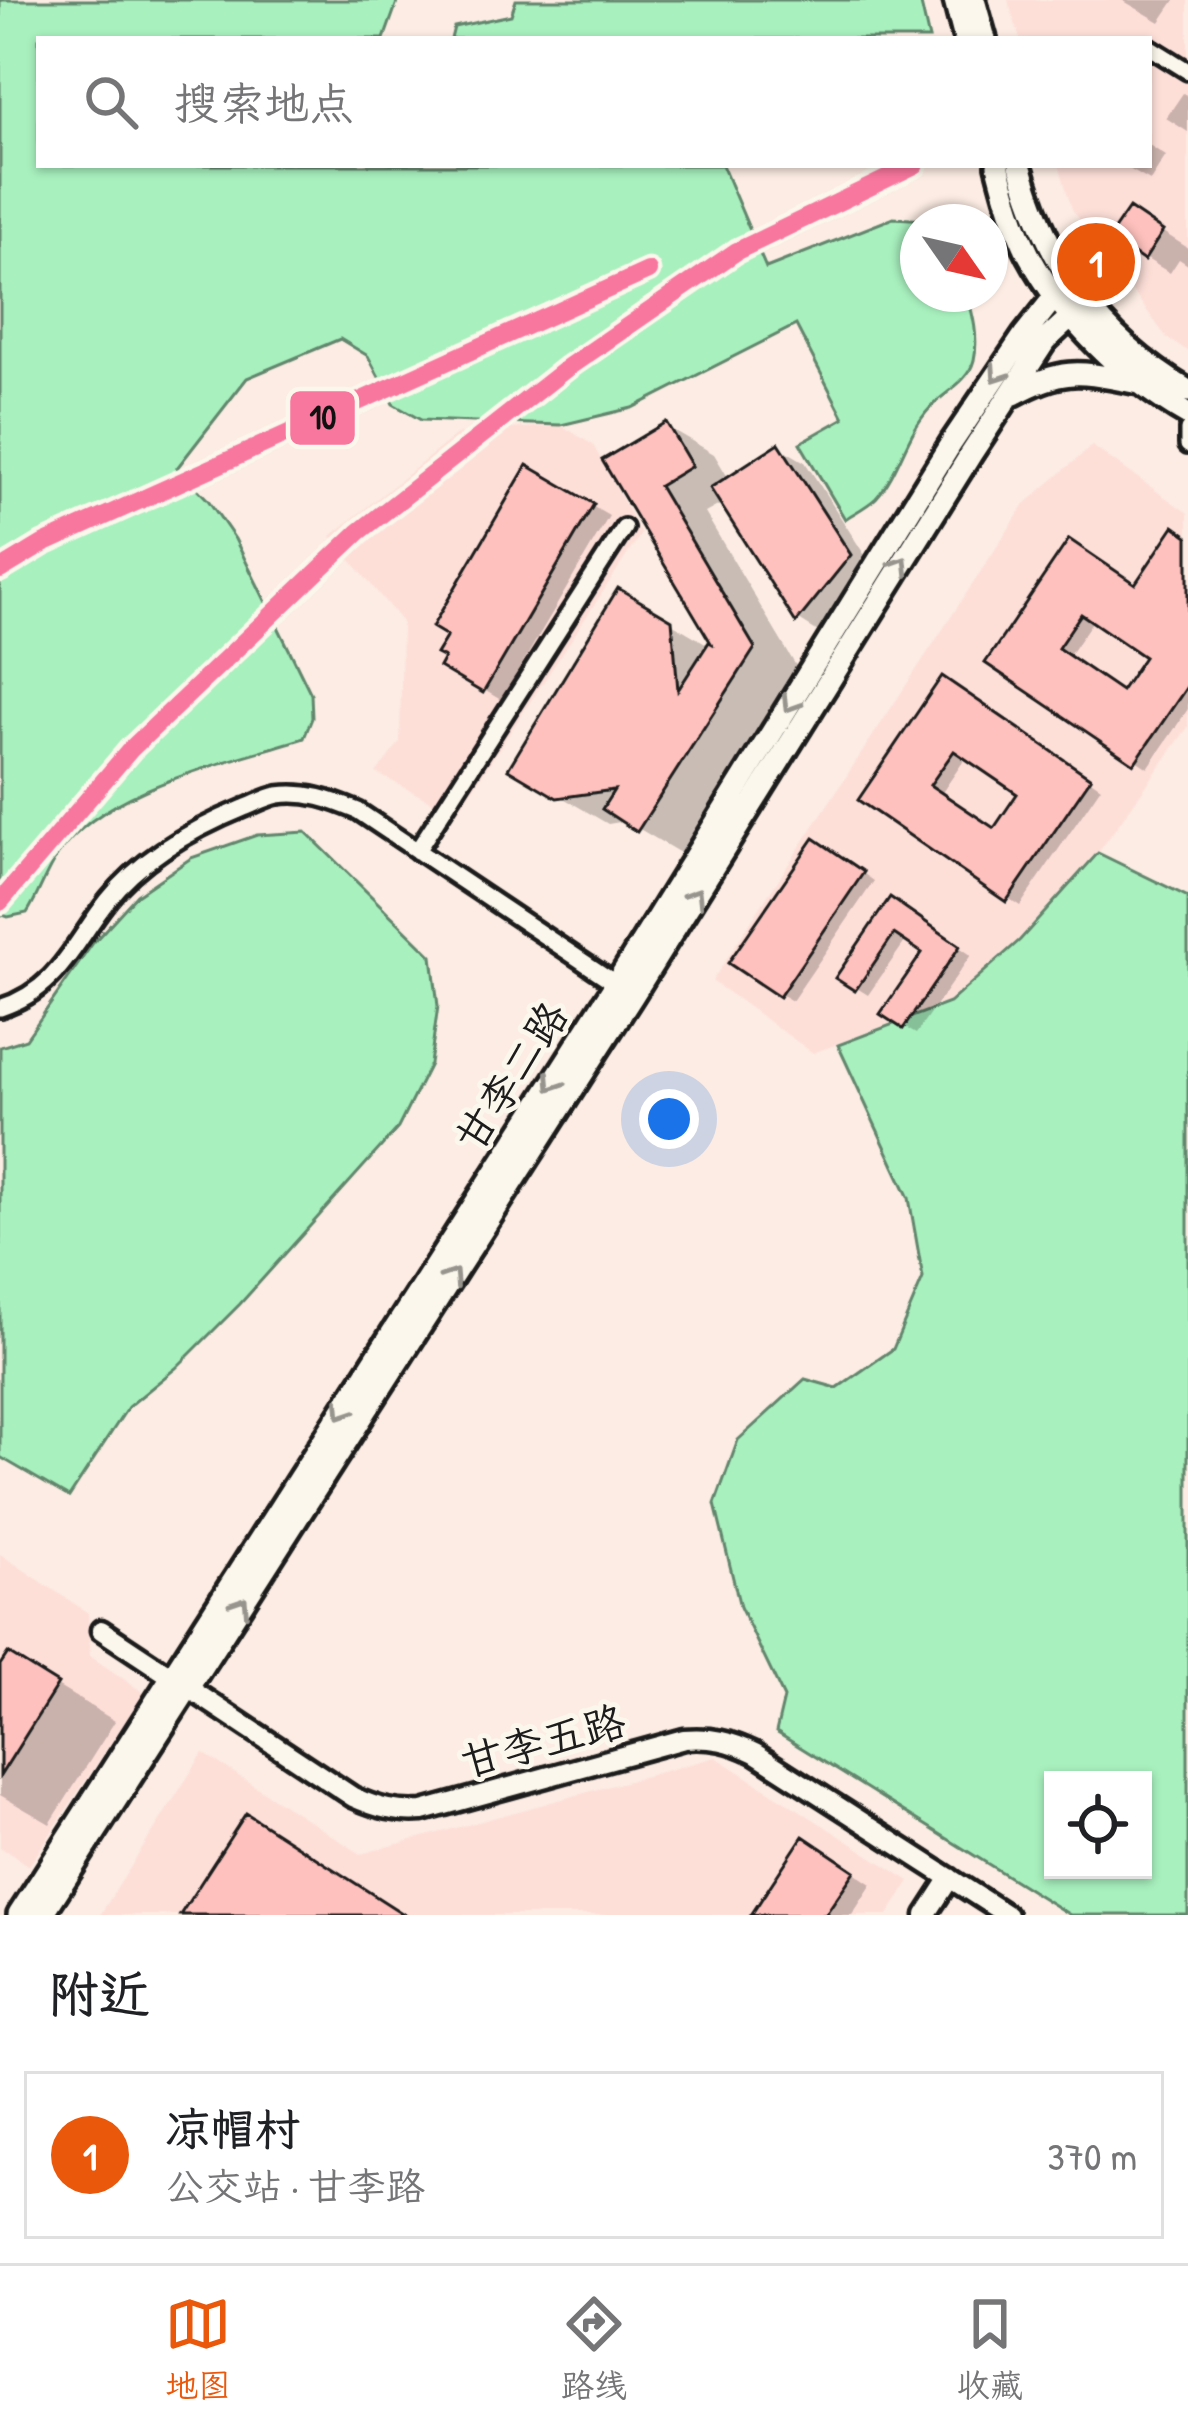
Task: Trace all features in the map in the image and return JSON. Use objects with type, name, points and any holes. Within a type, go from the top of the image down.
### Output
[{"type":"main road","points":[[955,0],[964,36]]},
{"type":"main road","points":[[974,0],[984,36]]},
{"type":"main road","points":[[999,168],[1022,241],[1120,366],[1188,415]]},
{"type":"main road","points":[[1021,168],[1063,290]]},
{"type":"main road","name":"甘李二路","points":[[625,990],[952,442],[1025,334],[1063,290]]},
{"type":"main road","points":[[1079,309],[1188,391]]},
{"type":"main road","name":"甘李二路","points":[[19,1915],[180,1682],[1045,341],[1079,309]]},
{"type":"main road","points":[[1009,397],[1040,379],[1073,372],[1140,382]]},
{"type":"main road","name":"甘李二路","points":[[42,1915],[180,1682]]},
{"type":"street","points":[[1152,49],[1188,71]]},
{"type":"street","points":[[1188,430],[1188,445]]},
{"type":"street","points":[[417,851],[624,528]]},
{"type":"street","points":[[0,1007],[20,1001],[49,981],[109,898],[148,862],[210,822],[275,795],[320,795],[358,811],[625,990]]},
{"type":"street","name":"甘李五路","points":[[101,1630],[375,1807],[399,1813],[423,1811],[684,1739],[707,1737],[755,1753],[1007,1915]]},
{"type":"street","points":[[926,1915],[950,1878]]},
{"type":"shaded area","points":[[1008,0],[1188,0],[1188,351],[1167,338],[1072,209],[1060,168],[1152,168],[1152,36],[1019,36]]},
{"type":"shaded area","points":[[561,425],[593,445],[641,534],[456,814],[376,773],[400,742],[402,622],[331,536],[459,433]]},
{"type":"shaded area","points":[[1092,446],[1188,513],[1188,727],[1098,853],[1020,940],[949,1003],[813,1053],[712,981],[1025,504]]},
{"type":"shaded area","points":[[0,1554],[88,1613],[90,1656],[144,1693],[29,1866],[0,1847]]},
{"type":"shaded area","points":[[203,1753],[361,1854],[716,1757],[910,1881],[888,1915],[100,1915]]},
{"type":"green space","points":[[0,0],[398,0],[385,36],[36,36],[36,168],[723,168],[766,268],[900,218],[900,312],[972,312],[976,335],[971,368],[921,419],[876,498],[845,519],[800,443],[844,418],[796,325],[632,408],[561,425],[421,420],[393,404],[368,356],[340,339],[247,378],[177,468],[208,500],[235,539],[311,694],[312,718],[304,738],[169,780],[105,812],[57,856],[27,913],[0,914]]},
{"type":"green space","points":[[516,0],[920,0],[928,36],[452,36],[454,27],[511,15]]},
{"type":"green space","points":[[306,832],[432,956],[438,1006],[430,1064],[398,1128],[240,1304],[176,1368],[128,1407],[69,1497],[0,1457],[0,1047],[26,1039],[93,943],[137,895],[191,858],[257,835]]},
{"type":"green space","points":[[1098,853],[1188,897],[1188,1915],[1070,1915],[776,1732],[784,1698],[740,1607],[715,1504],[738,1440],[805,1379],[837,1388],[893,1349],[923,1278],[909,1198],[838,1045],[949,1003],[1020,940]]},
{"type":"building","points":[[1129,208],[1163,231],[1144,261],[1109,237]]},
{"type":"building","points":[[666,422],[692,466],[659,486],[755,648],[637,832],[602,809],[614,790],[557,798],[508,769],[618,588],[672,620],[678,690],[711,643],[602,460]]},
{"type":"building","points":[[779,443],[851,555],[796,623],[710,488]]},
{"type":"building","points":[[527,465],[594,504],[483,693],[439,667],[444,658],[436,654],[447,636],[432,627]]},
{"type":"building","points":[[1174,526],[1188,536],[1188,685],[1134,764],[985,663],[1069,539],[1135,584]],"holes":[[[1081,614],[1144,657],[1121,691],[1058,648]]]},
{"type":"building","points":[[942,676],[1091,778],[1006,902],[858,800]],"holes":[[[954,751],[1017,794],[994,828],[930,785]]]},
{"type":"building","points":[[814,838],[864,872],[779,997],[728,963]]},
{"type":"building","points":[[890,897],[960,946],[903,1029],[880,1014],[922,953],[894,934],[855,991],[835,978]]},
{"type":"building","points":[[8,1653],[58,1684],[0,1776],[0,1665]]},
{"type":"building","points":[[246,1813],[405,1915],[180,1915]]},
{"type":"building","points":[[803,1836],[855,1871],[825,1915],[751,1915]]},
{"type":"transit line","name":"10","points":[[0,902],[131,749],[359,532],[567,368],[737,251],[909,168]]},
{"type":"transit line","name":"10","points":[[0,570],[43,544],[648,271]]},
{"type":"place","name":"凉帽村","points":[[1096,262]]}]
